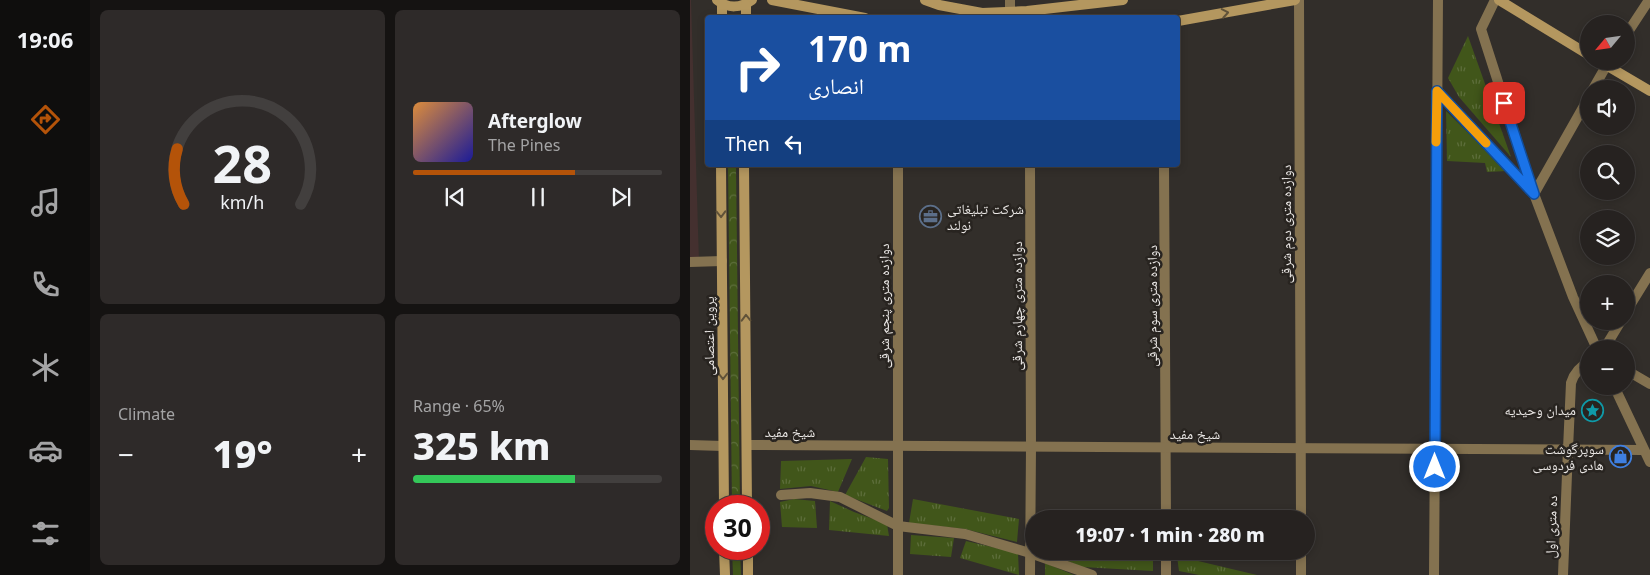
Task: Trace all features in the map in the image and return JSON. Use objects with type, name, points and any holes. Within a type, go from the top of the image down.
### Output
[{"type":"main road","points":[[772,0],[851,15]]},
{"type":"main road","points":[[925,0],[982,13],[1010,12],[1123,0]]},
{"type":"main road","points":[[1180,21],[1297,0]]},
{"type":"main road","points":[[1499,0],[1580,50]]},
{"type":"main road","points":[[722,15],[720,2],[732,7],[749,2],[747,15]]},
{"type":"main road","points":[[1616,70],[1650,91]]},
{"type":"main road","name":"پروین اعتصامی","points":[[721,167],[724,495]]},
{"type":"main road","points":[[744,167],[747,495]]},
{"type":"main road","points":[[724,560],[724,575]]},
{"type":"main road","points":[[748,560],[748,575]]},
{"type":"street","points":[[1010,0],[1010,12]]},
{"type":"street","name":"دوازده متری دوم شرقی","points":[[1297,0],[1301,510]]},
{"type":"street","points":[[1434,575],[1438,0]]},
{"type":"street","points":[[1495,0],[1481,29],[1534,194],[1573,297],[1593,340]]},
{"type":"street","points":[[1635,21],[1649,0]]},
{"type":"street","points":[[1437,91],[1534,194]]},
{"type":"street","points":[[1534,194],[1580,113]]},
{"type":"street","name":"دوازده متری پنجم شرقی","points":[[898,167],[898,575]]},
{"type":"street","name":"دوازده متری چهارم شرقی","points":[[1030,167],[1030,510]]},
{"type":"street","name":"دوازده متری سوم شرقی","points":[[1164,167],[1166,510]]},
{"type":"street","points":[[690,262],[722,261]]},
{"type":"street","points":[[1635,297],[1650,273]]},
{"type":"street","name":"ده متری اول","points":[[1563,575],[1570,383],[1573,375],[1580,367]]},
{"type":"street","points":[[1635,375],[1650,384]]},
{"type":"street","points":[[1618,395],[1650,462]]},
{"type":"street","points":[[690,445],[723,446]]},
{"type":"street","name":"شیخ مفید","points":[[747,445],[1643,450]]},
{"type":"street","points":[[781,495],[810,493],[840,497],[898,526],[965,534],[1025,552]]},
{"type":"street","name":"دوازده متری چهارم شرقی","points":[[1030,560],[1030,575]]},
{"type":"street","points":[[1050,560],[1092,575]]},
{"type":"street","points":[[1166,560],[1166,575]]},
{"type":"street","points":[[1301,560],[1301,575]]},
{"type":"shaded area","points":[[691,0],[699,262],[690,262]]},
{"type":"green space","points":[[1468,36],[1511,157],[1459,97],[1448,78]]},
{"type":"green space","points":[[1446,111],[1507,171],[1487,172],[1485,163],[1447,161]]},
{"type":"green space","points":[[728,167],[736,167],[740,495],[732,495]]},
{"type":"green space","points":[[866,457],[888,459],[889,508],[887,511],[845,495]]},
{"type":"green space","points":[[852,459],[838,492],[811,486],[780,489],[781,461]]},
{"type":"green space","points":[[794,499],[815,501],[817,528],[782,527],[780,502]]},
{"type":"green space","points":[[913,499],[1019,519],[1017,542],[965,529],[909,523]]},
{"type":"green space","points":[[830,501],[887,524],[889,536],[829,530]]},
{"type":"green space","points":[[911,535],[954,538],[951,557],[910,554]]},
{"type":"green space","points":[[966,541],[1018,553],[1019,575],[960,558]]},
{"type":"green space","points":[[732,560],[740,560],[741,575],[733,575]]},
{"type":"green space","points":[[1065,560],[1153,560],[1153,571],[1082,567]]},
{"type":"green space","points":[[1178,560],[1194,560],[1257,575],[1199,575],[1179,571]]},
{"type":"green space","points":[[1045,563],[1074,575],[1045,575]]},
{"type":"slow traffic","points":[[1436,142],[1437,91],[1486,143]]},
{"type":"place","name":"شرکت تبلیغاتی نولند","points":[[931,217]]},
{"type":"place","name":"میدان وحیدیه","points":[[1592,410]]},
{"type":"place","name":"سوپرگوشت هادی فردوسی","points":[[1620,457]]},
{"type":"route","points":[[1435,467],[1437,91],[1534,194],[1504,103]]}]
